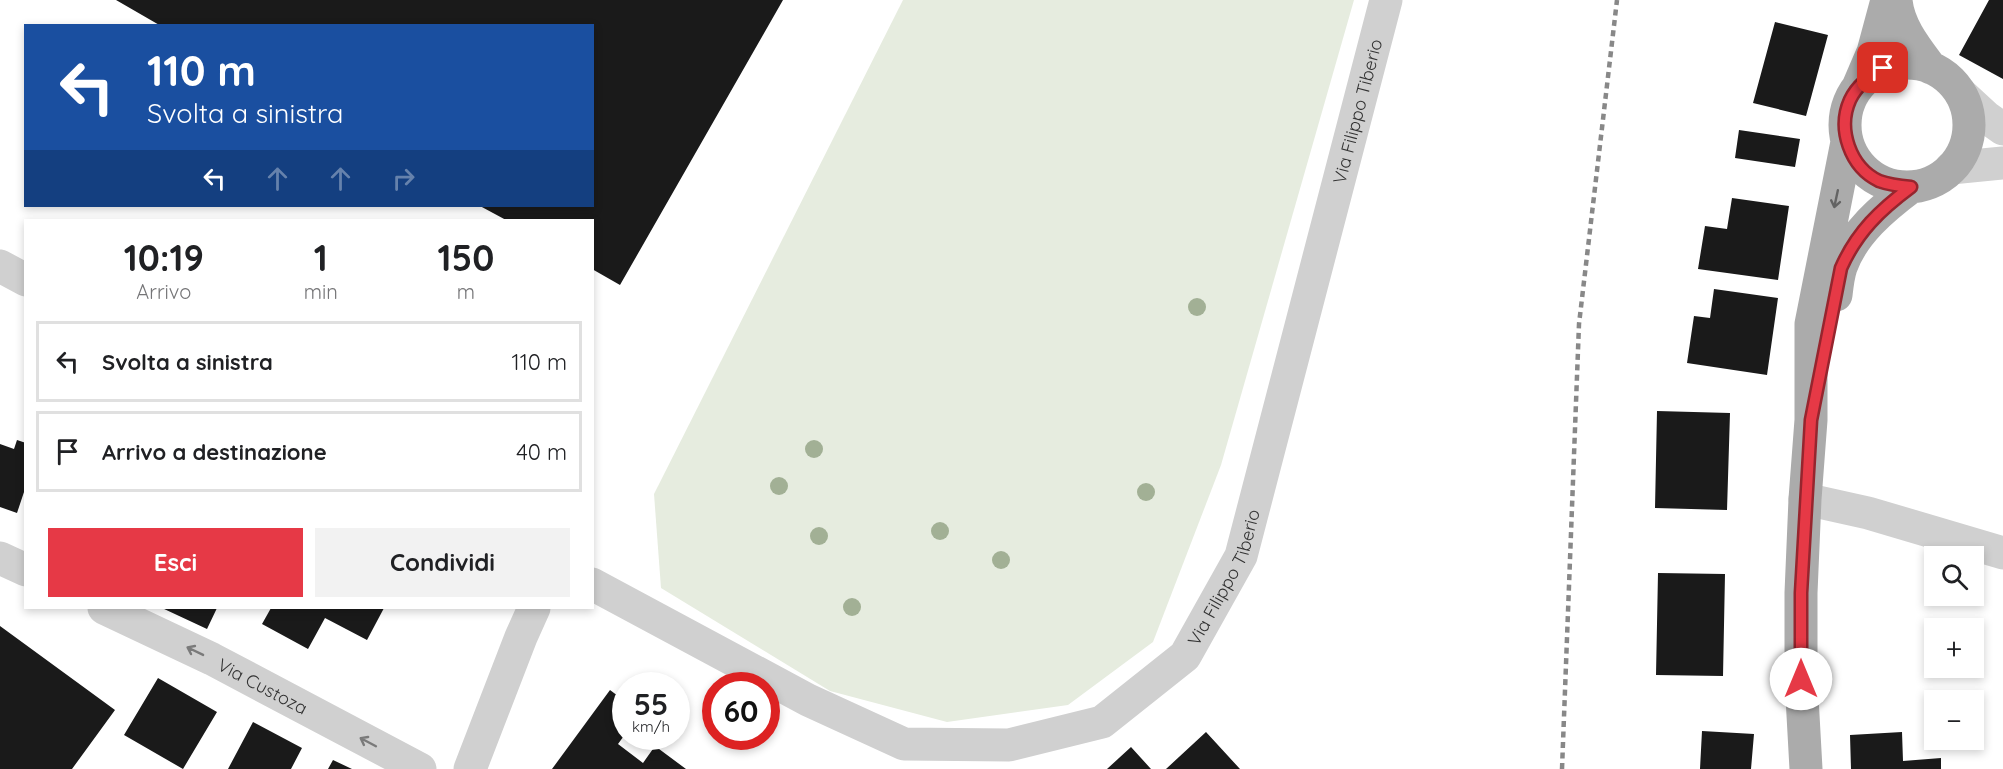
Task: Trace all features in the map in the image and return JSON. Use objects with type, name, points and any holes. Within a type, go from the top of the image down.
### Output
[{"type":"main road","points":[[1858,87],[1872,52],[1887,0]]},
{"type":"main road","points":[[1896,0],[1910,39],[1931,68]]},
{"type":"main road","points":[[1899,64],[1915,64],[1931,68],[1948,78],[1961,94],[1968,113],[1968,132],[1963,151],[1951,168],[1933,181],[1911,187],[1894,186],[1878,180],[1864,170],[1853,157],[1847,142],[1844,128],[1850,99],[1869,76],[1883,68],[1899,64]]},
{"type":"main road","points":[[1806,769],[1801,659],[1801,593],[1811,420],[1811,324],[1847,142]]},
{"type":"main road","points":[[1811,420],[1841,268],[1850,248],[1867,226],[1888,204],[1911,187]]},
{"type":"street","name":"Via Filippo Tiberio","points":[[594,585],[808,700],[904,744],[1009,745],[1102,722],[1185,656],[1241,556],[1386,0]]},
{"type":"street","points":[[1961,94],[2003,129]]},
{"type":"street","points":[[1951,168],[2003,163]]},
{"type":"street","points":[[0,266],[24,279]]},
{"type":"street","points":[[1805,499],[1868,513],[2003,553]]},
{"type":"street","points":[[0,558],[24,569]]},
{"type":"street","name":"Via Custoza","points":[[106,609],[212,659],[420,769]]},
{"type":"street","points":[[470,769],[534,609]]},
{"type":"shaded area","points":[[903,0],[1354,0],[1221,465],[1153,642],[1068,705],[947,722],[830,691],[661,588],[654,494]]},
{"type":"building","points":[[116,0],[783,0],[620,285],[594,270],[594,219],[504,219],[482,207],[594,207],[594,24],[158,24]]},
{"type":"building","points":[[1989,0],[2003,0],[2003,79],[1959,55]]},
{"type":"building","points":[[1775,22],[1828,35],[1806,116],[1753,103]]},
{"type":"building","points":[[1739,130],[1800,139],[1795,167],[1735,158]]},
{"type":"building","points":[[1732,198],[1789,206],[1778,280],[1698,269],[1705,226],[1727,229]]},
{"type":"building","points":[[1714,289],[1778,298],[1767,375],[1687,363],[1694,316],[1710,318]]},
{"type":"building","points":[[1657,411],[1730,413],[1727,510],[1655,508]]},
{"type":"building","points":[[17,440],[24,442],[24,492],[17,513],[0,507],[0,444],[14,449]]},
{"type":"building","points":[[1658,573],[1725,574],[1723,676],[1656,675]]},
{"type":"building","points":[[164,609],[217,609],[207,629]]},
{"type":"building","points":[[270,609],[383,609],[367,640],[325,618],[308,649],[262,624]]},
{"type":"building","points":[[0,626],[115,710],[72,769],[0,769]]},
{"type":"building","points":[[158,678],[217,712],[183,769],[124,735]]},
{"type":"building","points":[[610,690],[612,692],[612,750],[626,750],[643,763],[652,750],[660,750],[686,769],[552,769]]},
{"type":"building","points":[[253,722],[302,748],[291,769],[228,769]]},
{"type":"building","points":[[1702,731],[1754,734],[1751,769],[1700,769]]},
{"type":"building","points":[[1206,732],[1240,769],[1166,769]]},
{"type":"building","points":[[1902,732],[1903,761],[1941,758],[1941,769],[1851,769],[1850,735]]},
{"type":"building","points":[[1131,747],[1151,769],[1107,769]]},
{"type":"building","points":[[333,760],[352,769],[328,769]]},
{"type":"railway","points":[[1562,769],[1579,324],[1617,0]]},
{"type":"route","points":[[1801,679],[1801,593],[1811,420],[1841,268],[1850,248],[1867,226],[1888,204],[1911,187],[1894,186],[1878,180],[1864,170],[1853,157],[1847,142],[1844,128],[1850,99],[1869,76],[1883,68]]}]
